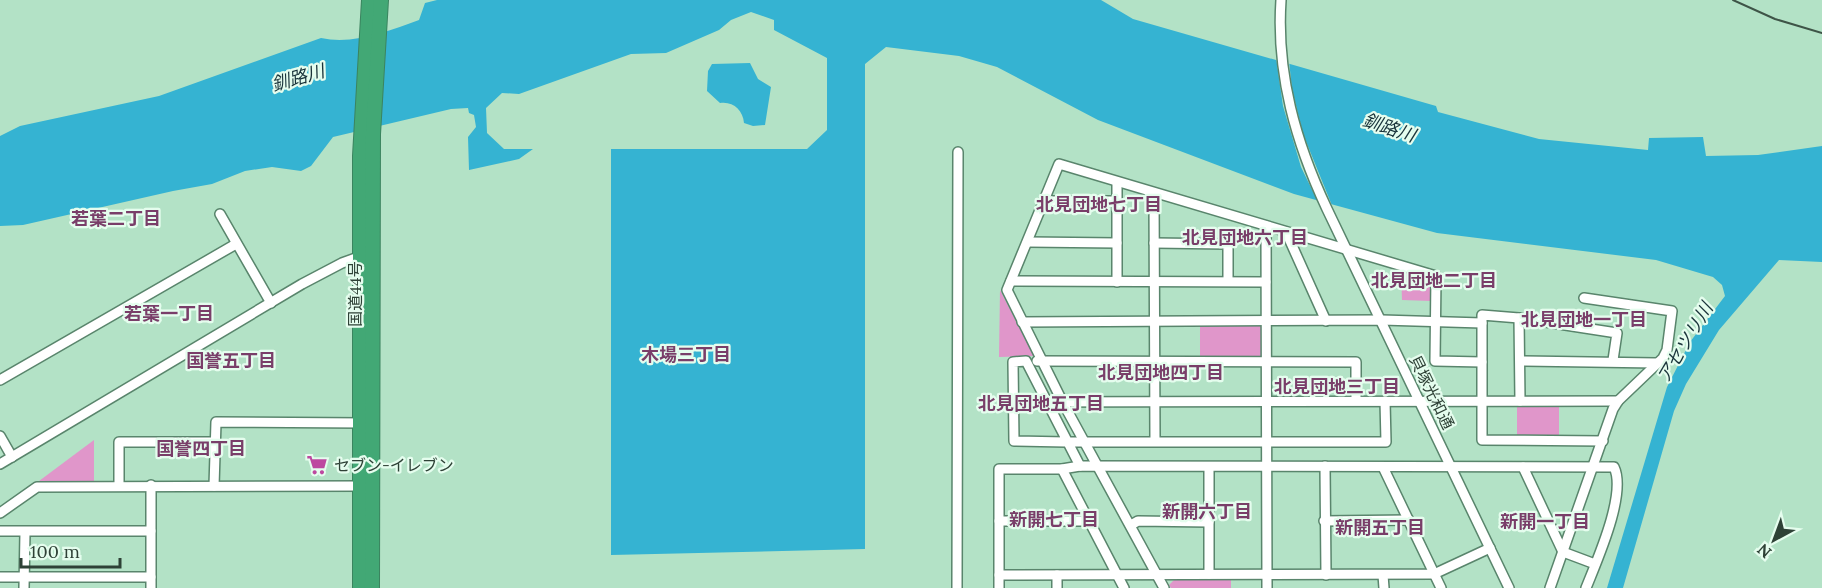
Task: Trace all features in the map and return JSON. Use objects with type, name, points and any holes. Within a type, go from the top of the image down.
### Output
[{"type":"highway","name":"国道44号","points":[[369,0],[374,15]]},
{"type":"highway","name":"国道44号","points":[[372,588],[367,487],[367,135],[374,15],[381,0]]},
{"type":"highway","name":"国道44号","points":[[360,588],[367,487]]},
{"type":"street","name":"貝塚光和通","points":[[1281,0],[1282,56],[1292,120],[1327,210],[1382,320],[1509,588]]},
{"type":"street","points":[[957,588],[958,152]]},
{"type":"street","points":[[1164,588],[1062,401],[1006,291],[1059,164],[1436,276],[1435,361],[1482,362]]},
{"type":"street","points":[[1117,182],[1117,282]]},
{"type":"street","points":[[1154,193],[1155,441]]},
{"type":"street","points":[[1044,201],[1117,201]]},
{"type":"street","points":[[220,214],[271,303]]},
{"type":"street","points":[[1266,226],[1267,588]]},
{"type":"street","points":[[1286,232],[1326,321]]},
{"type":"street","points":[[1028,242],[1117,243]]},
{"type":"street","points":[[1154,243],[1228,244],[1228,281]]},
{"type":"street","points":[[0,380],[236,244]]},
{"type":"street","points":[[0,464],[302,284],[366,255]]},
{"type":"street","points":[[1011,282],[1266,282]]},
{"type":"street","points":[[1550,588],[1618,401],[1668,351],[1672,311],[1584,298]]},
{"type":"street","points":[[1603,441],[1482,440],[1482,315],[1519,318],[1617,333],[1613,360]]},
{"type":"street","points":[[1519,318],[1520,401]]},
{"type":"street","points":[[1022,322],[1382,320],[1482,323]]},
{"type":"street","points":[[1356,400],[1356,362],[1042,360],[1013,362],[1014,441],[1386,442],[1385,400]]},
{"type":"street","points":[[1521,361],[1613,360],[1656,363]]},
{"type":"street","points":[[1026,361],[1080,466]]},
{"type":"street","points":[[1014,402],[1618,401]]},
{"type":"street","points":[[214,486],[216,422],[367,423]]},
{"type":"street","points":[[0,436],[12,457]]},
{"type":"street","points":[[118,485],[119,441],[215,442]]},
{"type":"street","points":[[999,588],[999,469],[1062,469],[1080,466],[1614,467],[1618,477],[1616,497],[1586,588]]},
{"type":"street","points":[[1325,466],[1326,575]]},
{"type":"street","points":[[1383,466],[1441,588]]},
{"type":"street","points":[[1209,467],[1209,574]]},
{"type":"street","points":[[1523,467],[1563,552],[1595,564]]},
{"type":"street","points":[[1062,469],[1124,588]]},
{"type":"street","points":[[0,513],[37,487],[151,485],[367,487]]},
{"type":"street","points":[[151,485],[151,588]]},
{"type":"street","points":[[999,521],[1088,520]]},
{"type":"street","points":[[1324,521],[1409,520]]},
{"type":"street","points":[[1131,525],[1138,521],[1209,522]]},
{"type":"street","points":[[0,531],[151,531]]},
{"type":"street","points":[[24,588],[25,532]]},
{"type":"street","points":[[999,575],[1434,574],[1490,548]]},
{"type":"street","points":[[1057,575],[1057,588]]},
{"type":"street","points":[[1383,575],[1384,588]]},
{"type":"street","points":[[0,577],[151,577]]},
{"type":"shaded area","points":[[1401,270],[1431,279],[1431,301],[1402,300]]},
{"type":"shaded area","points":[[1000,290],[1034,356],[999,357]]},
{"type":"shaded area","points":[[1200,326],[1262,326],[1262,358],[1200,357]]},
{"type":"shaded area","points":[[1517,405],[1559,405],[1559,436],[1517,436]]},
{"type":"shaded area","points":[[94,440],[94,483],[35,484]]},
{"type":"shaded area","points":[[1174,580],[1231,580],[1231,588],[1171,588],[1169,585]]},
{"type":"water","name":"釧路川","points":[[437,0],[1101,0],[1133,19],[1436,106],[1438,112],[1539,139],[1648,150],[1649,138],[1703,137],[1706,156],[1758,155],[1822,146],[1822,262],[1779,260],[1719,330],[1686,384],[1674,411],[1623,588],[1607,588],[1667,387],[1690,342],[1725,296],[1722,285],[1713,277],[1656,260],[1437,233],[1294,194],[1098,120],[997,67],[959,56],[886,47],[865,64],[865,549],[611,555],[611,149],[807,149],[827,130],[827,58],[774,30],[774,20],[751,12],[731,20],[719,30],[666,53],[631,54],[519,94],[502,93],[486,108],[487,133],[504,149],[533,149],[519,159],[469,170],[468,137],[476,127],[474,115],[469,113],[468,108],[451,109],[333,137],[311,166],[301,171],[272,167],[245,171],[212,184],[23,225],[0,226],[0,136],[20,126],[159,96],[321,38],[346,40],[383,32],[419,20],[425,3]]},
{"type":"water","points":[[750,63],[758,79],[771,87],[765,125],[753,126],[744,123],[742,114],[736,107],[729,103],[720,103],[707,91],[708,71],[712,64]]},
{"type":"pier","points":[[1276,57],[1289,61],[1292,89],[1303,134],[1333,208],[1319,204],[1301,167],[1283,106]]},
{"type":"railway","points":[[1733,0],[1775,19],[1822,33]]},
{"type":"place","name":"セブン-イレブン","points":[[317,465]]},
{"type":"district","name":"北見団地七丁目","points":[[1099,205]]},
{"type":"district","name":"若葉二丁目","points":[[116,219]]},
{"type":"district","name":"北見団地六丁目","points":[[1245,238]]},
{"type":"district","name":"北見団地二丁目","points":[[1434,281]]},
{"type":"district","name":"若葉一丁目","points":[[169,314]]},
{"type":"district","name":"北見団地一丁目","points":[[1584,320]]},
{"type":"district","name":"木場三丁目","points":[[686,355]]},
{"type":"district","name":"国誉五丁目","points":[[231,361]]},
{"type":"district","name":"北見団地四丁目","points":[[1161,373]]},
{"type":"district","name":"北見団地三丁目","points":[[1337,387]]},
{"type":"district","name":"北見団地五丁目","points":[[1041,404]]},
{"type":"district","name":"国誉四丁目","points":[[201,449]]},
{"type":"district","name":"新開六丁目","points":[[1207,512]]},
{"type":"district","name":"新開七丁目","points":[[1054,520]]},
{"type":"district","name":"新開一丁目","points":[[1545,522]]},
{"type":"district","name":"新開五丁目","points":[[1380,528]]},
{"type":"water label","name":"アセツリ川","points":[[1685,343]]}]
